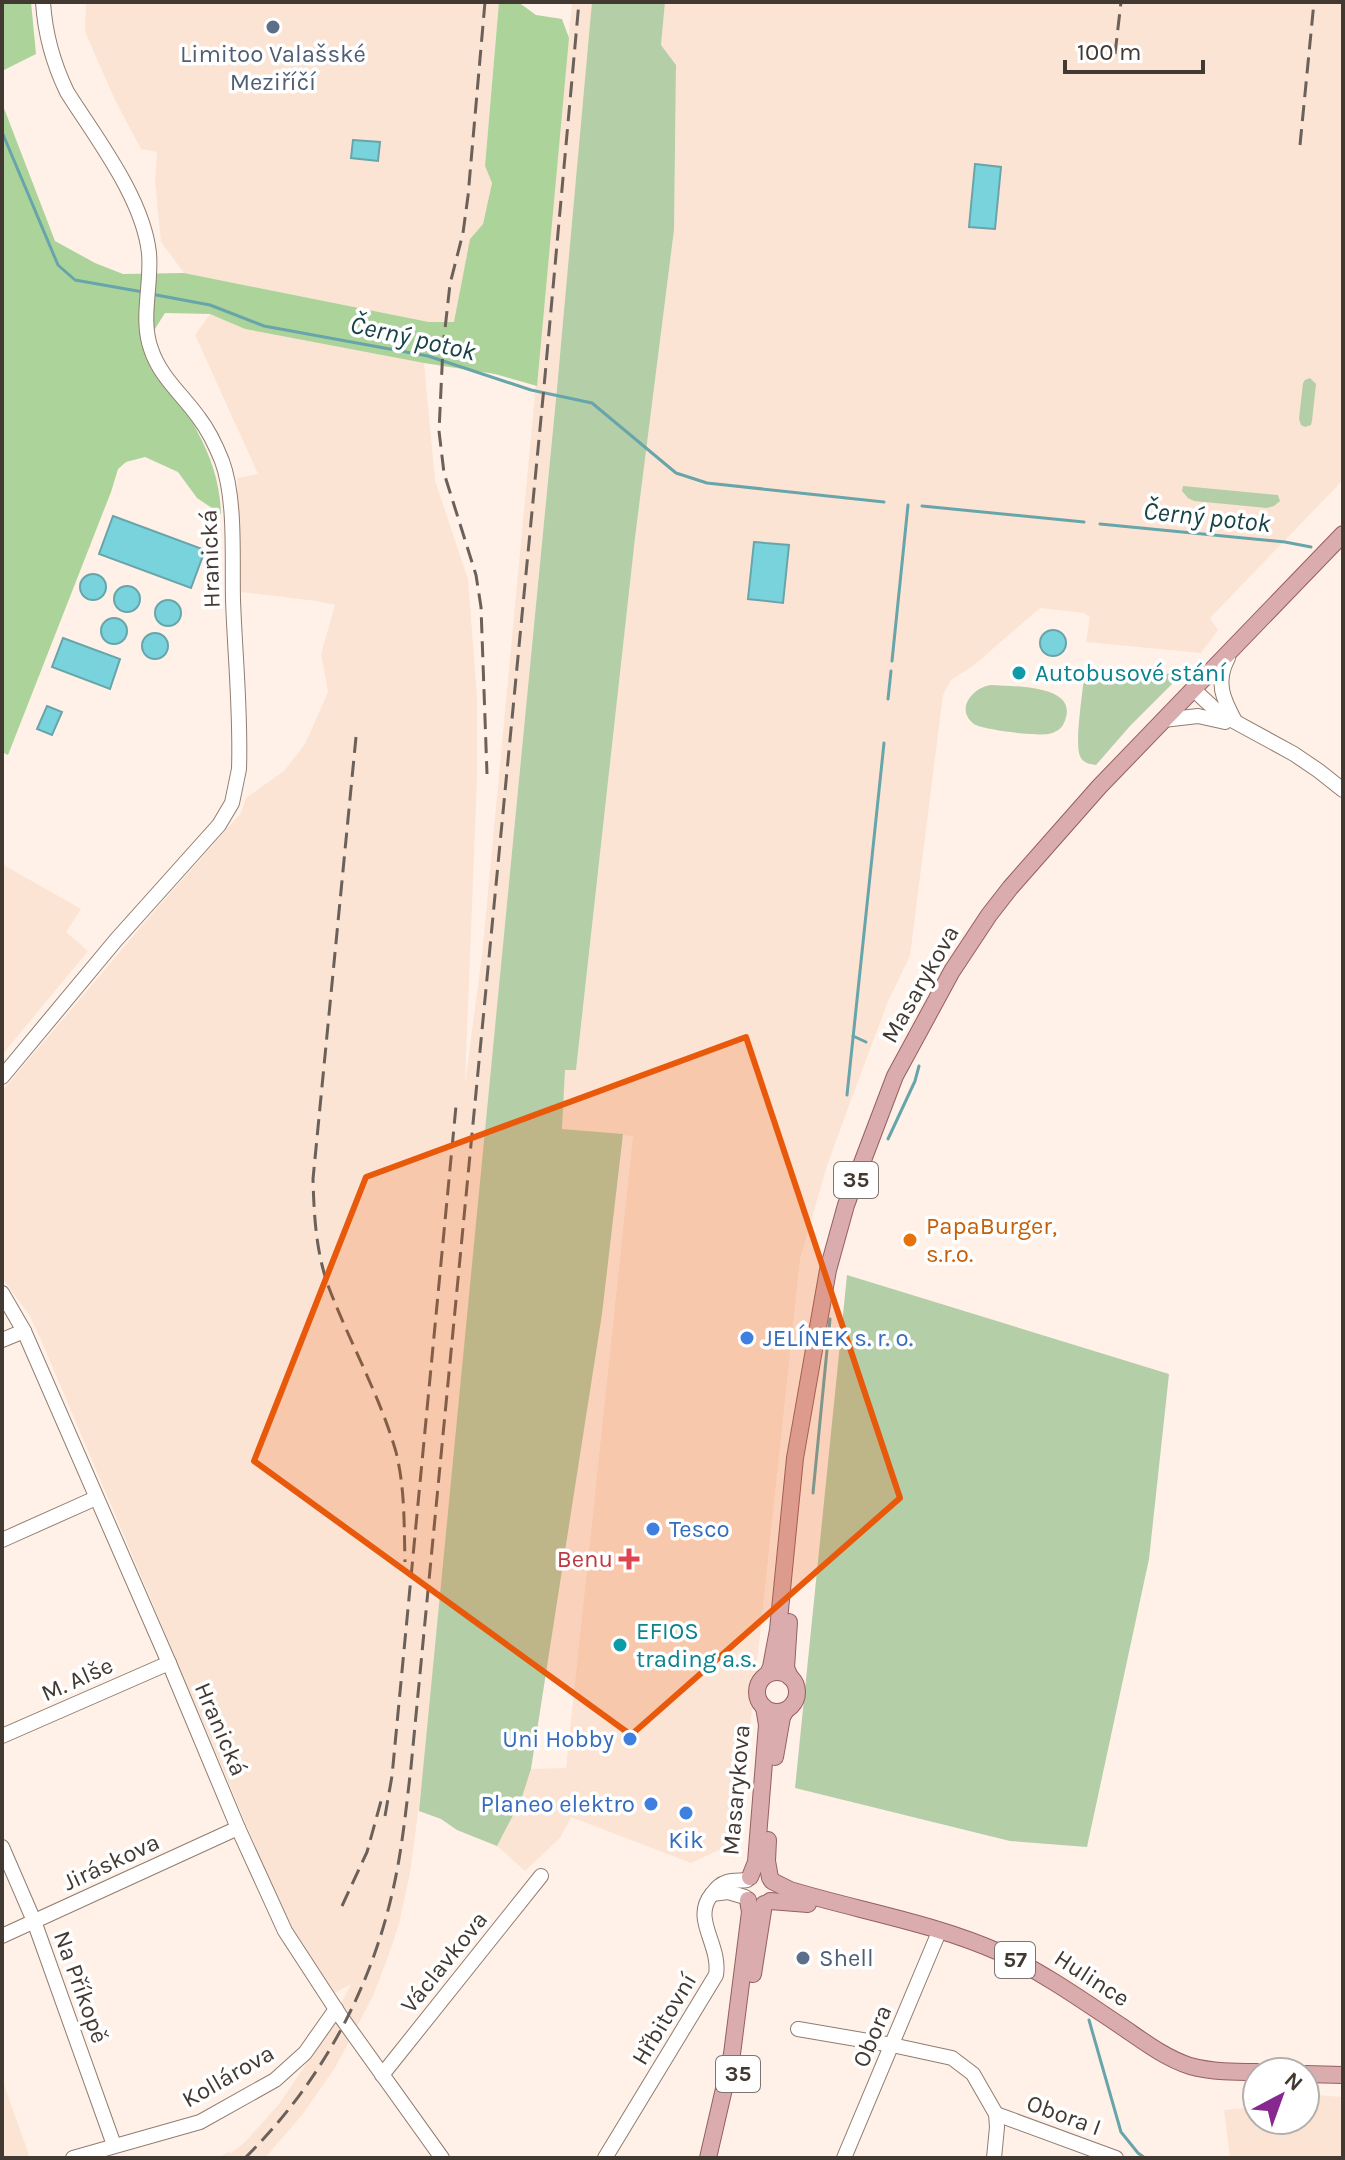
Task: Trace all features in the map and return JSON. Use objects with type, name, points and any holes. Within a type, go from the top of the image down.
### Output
[{"type":"main road","name":"35","points":[[1193,689],[1343,534]]},
{"type":"main road","name":"Masarykova","points":[[714,2156],[739,2070],[767,1725],[757,1689],[771,1667],[778,1630],[795,1458],[828,1270],[846,1205],[895,1076],[934,1001],[970,942],[1010,888],[1099,787],[1193,689]]},
{"type":"main road","name":"Masarykova","points":[[771,1880],[767,1845],[776,1748],[782,1717],[797,1694],[786,1668],[812,1369]]},
{"type":"main road","points":[[768,1674],[779,1672],[790,1677]]},
{"type":"main road","name":"Masarykova","points":[[764,1707],[774,1712],[786,1710]]},
{"type":"main road","name":"35","points":[[754,1893],[775,1891],[771,1880]]},
{"type":"main road","name":"Hulince","points":[[771,1880],[790,1890],[973,1942],[1020,1962],[1065,1988],[1178,2061],[1210,2070],[1241,2071]]},
{"type":"main road","name":"Hulince","points":[[754,1893],[852,1907]]},
{"type":"main road","points":[[1321,2074],[1343,2075]]},
{"type":"street","name":"Hranická","points":[[2,1077],[116,940],[219,825],[232,803],[238,783],[240,754],[226,476],[208,431],[156,364],[148,338],[149,251],[142,220],[113,165],[61,80],[50,47],[43,2]]},
{"type":"street","points":[[1233,650],[1221,672],[1221,682],[1227,707],[1237,725]]},
{"type":"street","points":[[1193,689],[1219,713],[1294,754],[1343,790]]},
{"type":"street","points":[[1163,720],[1198,716],[1237,725]]},
{"type":"street","name":"Hranická","points":[[2,1293],[24,1331],[285,1931],[336,2009],[442,2158]]},
{"type":"street","points":[[2,1340],[24,1331]]},
{"type":"street","points":[[2,1540],[96,1498]]},
{"type":"street","name":"M. Alše","points":[[2,1736],[169,1663]]},
{"type":"street","name":"Jiráskova","points":[[2,1936],[238,1828]]},
{"type":"street","name":"Na Příkopě","points":[[2,1847],[34,1921],[114,2145]]},
{"type":"street","name":"Václavkova","points":[[382,2075],[541,1876]]},
{"type":"street","name":"Hřbitovní","points":[[605,2158],[716,1975],[716,1951],[704,1915],[706,1904],[726,1882],[754,1893]]},
{"type":"street","name":"Obora","points":[[844,2158],[939,1932]]},
{"type":"street","name":"Kollárova","points":[[73,2158],[200,2122],[275,2080],[305,2053],[336,2009]]},
{"type":"street","name":"Obora I","points":[[798,2029],[952,2058],[973,2074],[996,2114],[994,2158]]},
{"type":"street","name":"Obora I","points":[[996,2114],[1116,2158]]},
{"type":"highlighted area","points":[[746,1037],[900,1498],[631,1735],[254,1461],[366,1177]]},
{"type":"shaded area","points":[[86,2],[499,2],[485,166],[492,183],[483,224],[470,239],[455,322],[429,322],[184,273],[161,242],[155,182],[157,152],[141,149],[115,100],[85,32]]},
{"type":"shaded area","points":[[572,2],[592,2],[586,84],[424,1768],[410,1873],[399,1924],[387,1960],[373,1996],[335,2068],[302,2115],[265,2158],[218,2158],[245,2142],[279,2104],[321,2042],[351,1984],[335,1993],[285,1916],[44,1347],[30,1316],[2,1278],[2,1091],[241,813],[246,798],[284,771],[305,744],[328,692],[321,654],[335,605],[241,592],[237,478],[258,474],[195,335],[210,314],[245,329],[424,363],[435,480],[468,579],[477,696],[477,778],[465,1084],[482,955]]},
{"type":"shaded area","points":[[665,2],[1343,2],[1343,480],[1210,618],[1218,630],[1201,653],[1086,642],[1090,617],[1084,613],[1040,608],[973,666],[951,680],[943,695],[910,956],[889,999],[827,1166],[800,1259],[738,1841],[691,1863],[571,1817],[560,1838],[525,1871],[497,1846],[521,1800],[531,1769],[566,1768],[633,1136],[562,1129],[565,1069],[576,1069],[635,538],[674,230],[676,65],[661,45]]},
{"type":"shaded area","points":[[2,864],[81,909],[66,932],[88,951],[2,1055]]},
{"type":"shaded area","points":[[2,2079],[30,2158],[2,2158]]},
{"type":"shaded area","points":[[1321,2095],[1343,2097],[1343,2158],[1230,2158],[1224,2110],[1241,2108],[1241,2136],[1321,2136]]},
{"type":"green space","points":[[2,2],[31,2],[36,54],[2,71]]},
{"type":"green space","points":[[499,2],[518,2],[536,15],[562,19],[569,38],[537,386],[495,374],[245,329],[210,314],[165,313],[153,332],[158,355],[207,453],[219,491],[221,514],[197,498],[178,472],[145,457],[126,462],[118,469],[8,755],[2,752],[2,103],[55,241],[95,263],[123,274],[184,273],[429,322],[454,322],[470,239],[483,224],[492,183],[485,166]]},
{"type":"green space","points":[[592,2],[665,2],[661,45],[676,65],[674,230],[635,538],[576,1070],[565,1070],[562,1129],[623,1134],[602,1314],[531,1769],[521,1800],[497,1846],[419,1811]]},
{"type":"green space","points":[[1310,378],[1316,384],[1311,425],[1305,427],[1299,419],[1303,383]]},
{"type":"green space","points":[[1183,486],[1278,495],[1280,501],[1267,508],[1194,501],[1182,491]]},
{"type":"green space","points":[[1091,663],[1091,666],[1171,674],[1185,671],[1096,765],[1083,760],[1078,749],[1085,667]]},
{"type":"green space","points":[[992,685],[1044,690],[1056,695],[1064,702],[1067,712],[1063,725],[1055,732],[1042,734],[998,730],[974,724],[968,718],[966,705],[979,689]]},
{"type":"green space","points":[[847,1275],[1169,1374],[1149,1559],[1087,1847],[1010,1841],[795,1788]]},
{"type":"water","points":[[353,140],[380,142],[378,161],[351,158]]},
{"type":"water","points":[[975,164],[1001,167],[995,229],[969,227]]},
{"type":"water","points":[[113,516],[205,550],[191,588],[99,554]]},
{"type":"water","points":[[754,542],[789,545],[783,603],[748,599]]},
{"type":"water","points":[[93,574],[102,578],[106,587],[102,596],[93,600],[84,596],[80,587],[84,578]]},
{"type":"water","points":[[127,586],[136,590],[140,599],[136,608],[127,612],[118,608],[114,599],[118,590]]},
{"type":"water","points":[[168,600],[177,604],[181,613],[177,622],[168,626],[159,622],[155,613],[159,604]]},
{"type":"water","points":[[114,618],[123,622],[127,631],[123,640],[114,644],[105,640],[101,631],[105,622]]},
{"type":"water","points":[[1053,630],[1062,634],[1066,643],[1062,652],[1053,656],[1044,652],[1040,643],[1044,634]]},
{"type":"water","points":[[155,633],[164,637],[168,646],[164,655],[155,659],[146,655],[142,646],[146,637]]},
{"type":"water","points":[[63,638],[120,659],[110,689],[52,667]]},
{"type":"water","points":[[47,706],[62,712],[52,735],[37,729]]},
{"type":"waterway","name":"Černý potok","points":[[2,132],[58,265],[75,280],[143,292]]},
{"type":"waterway","name":"Černý potok","points":[[151,294],[210,305],[264,326],[428,356],[531,390],[592,403],[676,473],[707,483],[884,502]]},
{"type":"waterway","points":[[892,661],[908,505]]},
{"type":"waterway","name":"Černý potok","points":[[922,506],[1084,522]]},
{"type":"waterway","name":"Černý potok","points":[[1100,524],[1311,547]]},
{"type":"waterway","points":[[888,699],[891,671]]},
{"type":"waterway","points":[[847,1095],[884,743]]},
{"type":"waterway","points":[[853,1036],[866,1042]]},
{"type":"waterway","points":[[888,1139],[919,1066]]},
{"type":"waterway","points":[[813,1493],[830,1319]]},
{"type":"waterway","points":[[1089,2020],[1121,2132],[1145,2158]]},
{"type":"railway","points":[[485,2],[468,196],[463,233],[450,284],[443,347],[439,431],[444,473],[476,575],[481,607],[487,774]]},
{"type":"railway","points":[[245,2158],[296,2100],[318,2069],[355,2002],[382,1931],[401,1846],[579,2]]},
{"type":"railway","points":[[1115,54],[1121,2]]},
{"type":"railway","points":[[1300,145],[1314,2]]},
{"type":"railway","points":[[356,737],[313,1179],[314,1207],[318,1248],[329,1288],[382,1410],[396,1452],[403,1493],[405,1562]]},
{"type":"railway","points":[[385,1816],[392,1776],[456,1106]]},
{"type":"railway","points":[[342,1906],[367,1852],[381,1801]]},
{"type":"place","name":"Limitoo Valašské Meziříčí","points":[[273,27]]},
{"type":"place","name":"Autobusové stání","points":[[1019,673]]},
{"type":"place","name":"PapaBurger, s.r.o.","points":[[910,1240]]},
{"type":"place","name":"JELÍNEK s. r. o.","points":[[747,1338]]},
{"type":"place","name":"Tesco","points":[[653,1529]]},
{"type":"place","name":"Benu","points":[[629,1559]]},
{"type":"place","name":"EFIOS trading a.s.","points":[[620,1645]]},
{"type":"place","name":"Uni Hobby","points":[[630,1739]]},
{"type":"place","name":"Planeo elektro","points":[[651,1804]]},
{"type":"place","name":"Kik","points":[[686,1813]]},
{"type":"place","name":"Shell","points":[[803,1958]]}]
